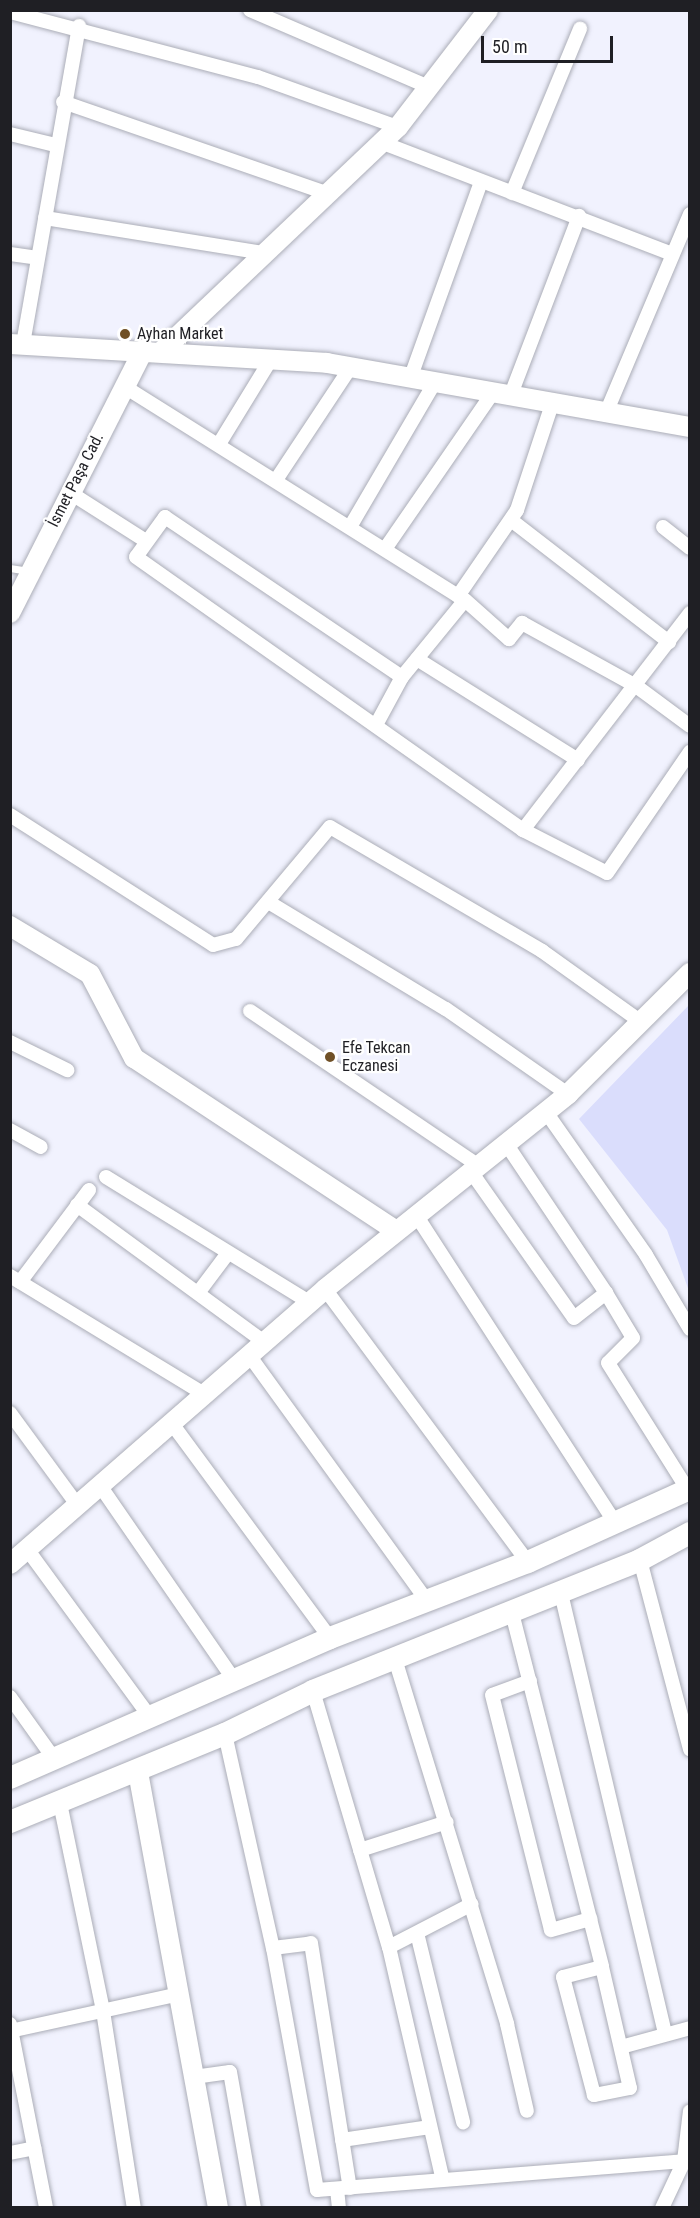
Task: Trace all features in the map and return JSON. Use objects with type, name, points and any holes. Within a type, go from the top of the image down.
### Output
[{"type":"main road","name":"İsmet Paşa Cad.","points":[[10,613],[69,492],[124,387],[154,350],[264,253],[398,127],[431,88],[485,12]]},
{"type":"main road","points":[[17,344],[154,350],[350,368],[690,427]]},
{"type":"main road","points":[[10,926],[90,974],[134,1058],[396,1231]]},
{"type":"main road","points":[[10,1564],[173,1425],[263,1341],[309,1302],[396,1231],[418,1218],[568,1094],[690,973]]},
{"type":"main road","points":[[10,1778],[330,1638],[528,1562],[614,1521],[689,1489]]},
{"type":"main road","points":[[10,1822],[138,1772],[225,1734],[313,1691],[560,1589],[640,1560],[690,1533]]},
{"type":"main road","points":[[138,1772],[218,2208]]},
{"type":"street","points":[[10,12],[79,26],[258,77],[398,127]]},
{"type":"street","points":[[260,12],[431,88]]},
{"type":"street","points":[[17,344],[38,258],[63,102],[79,26]]},
{"type":"street","points":[[512,193],[580,29]]},
{"type":"street","points":[[63,102],[328,194]]},
{"type":"street","points":[[10,134],[56,145]]},
{"type":"street","points":[[382,142],[481,182],[579,216],[672,254]]},
{"type":"street","points":[[410,379],[481,182]]},
{"type":"street","points":[[606,413],[690,214]]},
{"type":"street","points":[[385,549],[501,395],[579,216]]},
{"type":"street","points":[[45,218],[264,253]]},
{"type":"street","points":[[10,254],[38,258]]},
{"type":"street","points":[[219,444],[271,359]]},
{"type":"street","points":[[276,480],[350,368]]},
{"type":"street","points":[[350,527],[434,384]]},
{"type":"street","points":[[124,387],[219,444],[461,598],[509,639],[522,623],[636,686],[690,726]]},
{"type":"street","points":[[376,725],[402,677],[461,598],[511,520],[552,404]]},
{"type":"street","points":[[69,492],[146,541]]},
{"type":"street","points":[[402,677],[165,517],[136,557],[524,830],[607,873],[690,752]]},
{"type":"street","points":[[511,520],[669,642]]},
{"type":"street","points":[[663,527],[690,548]]},
{"type":"street","points":[[524,830],[690,613]]},
{"type":"street","points":[[417,659],[578,760]]},
{"type":"street","points":[[10,815],[213,945],[236,939],[270,903],[330,827],[542,951],[641,1022]]},
{"type":"street","points":[[270,903],[446,1009],[568,1094]]},
{"type":"street","points":[[250,1011],[476,1170],[574,1318],[606,1293]]},
{"type":"street","points":[[10,1042],[67,1070]]},
{"type":"street","points":[[546,1112],[646,1255],[690,1329]]},
{"type":"street","points":[[10,1130],[41,1147]]},
{"type":"street","points":[[507,1145],[606,1293],[633,1338],[608,1363],[689,1489]]},
{"type":"street","points":[[106,1177],[309,1302]]},
{"type":"street","points":[[89,1190],[15,1279],[206,1395]]},
{"type":"street","points":[[77,1205],[263,1341]]},
{"type":"street","points":[[418,1218],[614,1521]]},
{"type":"street","points":[[198,1293],[228,1253]]},
{"type":"street","points":[[325,1289],[528,1562]]},
{"type":"street","points":[[249,1355],[427,1602]]},
{"type":"street","points":[[13,1421],[78,1506]]},
{"type":"street","points":[[173,1425],[330,1638]]},
{"type":"street","points":[[101,1487],[235,1681]]},
{"type":"street","points":[[27,1549],[150,1717]]},
{"type":"street","points":[[640,1560],[690,1749]]},
{"type":"street","points":[[560,1589],[665,2033]]},
{"type":"street","points":[[511,1609],[602,1967],[630,2088],[594,2095],[563,1977],[602,1967]]},
{"type":"street","points":[[395,1659],[472,1904],[527,2111]]},
{"type":"street","points":[[530,1681],[492,1695],[550,1930],[590,1919]]},
{"type":"street","points":[[313,1691],[389,1947],[442,2176]]},
{"type":"street","points":[[10,1697],[55,1760]]},
{"type":"street","points":[[225,1734],[273,1948],[317,2190],[343,2189],[442,2176],[684,2161]]},
{"type":"street","points":[[60,1803],[104,2011],[134,2208]]},
{"type":"street","points":[[360,1850],[447,1822]]},
{"type":"street","points":[[389,1947],[472,1904]]},
{"type":"street","points":[[417,1934],[463,2122]]},
{"type":"street","points":[[273,1948],[311,1943],[342,2140],[343,2189],[339,2208]]},
{"type":"street","points":[[46,2208],[11,2028],[179,1994]]},
{"type":"street","points":[[621,2047],[665,2033],[690,2028]]},
{"type":"street","points":[[194,2077],[230,2072],[254,2208]]},
{"type":"street","points":[[662,2208],[683,2185],[690,2111]]},
{"type":"street","points":[[342,2140],[430,2127]]},
{"type":"street","points":[[10,2153],[36,2148]]},
{"type":"lane","points":[[10,568],[31,571]]},
{"type":"shaded area","points":[[689,1005],[689,1291],[667,1230],[579,1119]]},
{"type":"place","name":"Ayhan Market","points":[[125,334]]},
{"type":"place","name":"Efe Tekcan Eczanesi","points":[[330,1057]]}]
